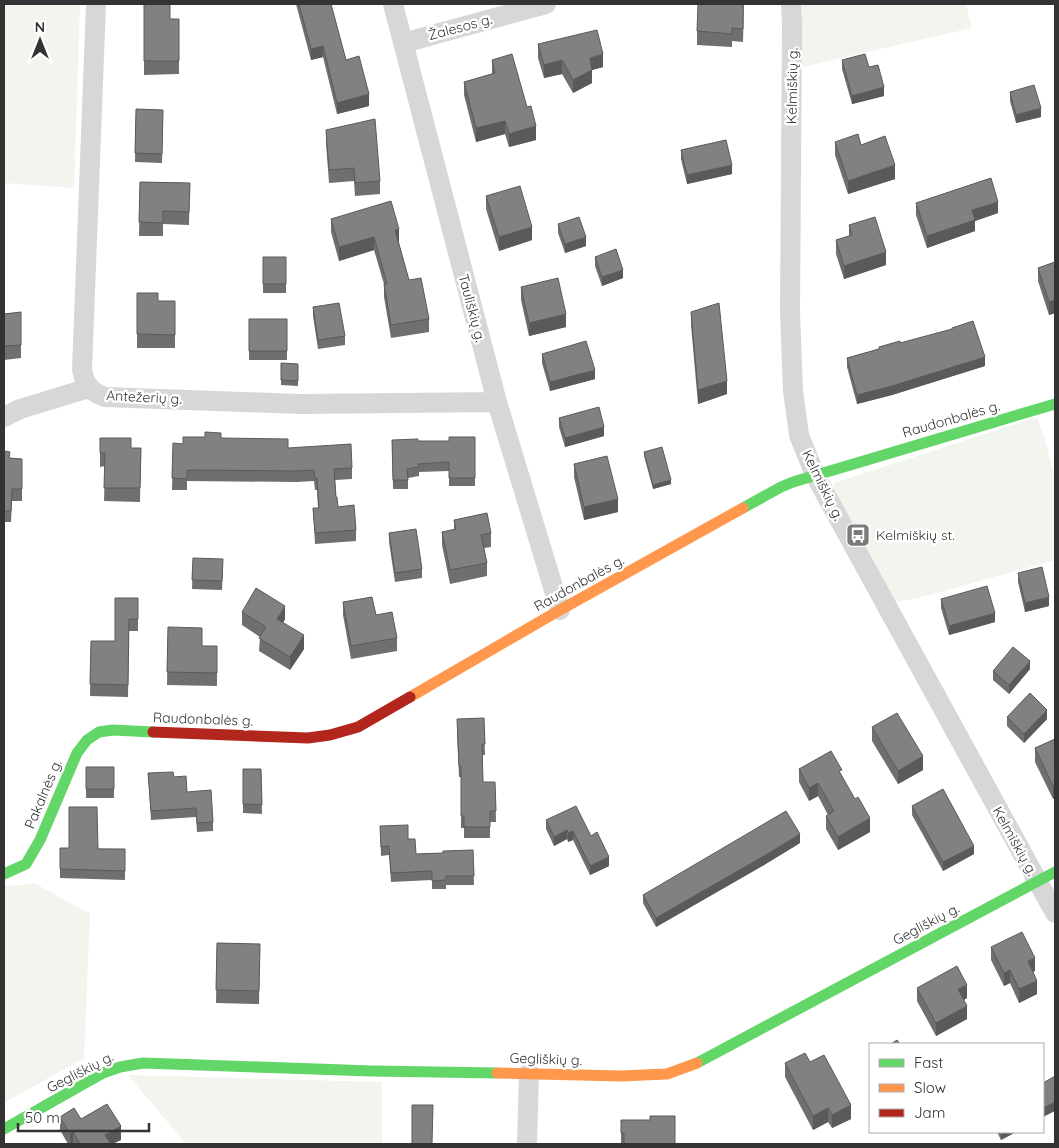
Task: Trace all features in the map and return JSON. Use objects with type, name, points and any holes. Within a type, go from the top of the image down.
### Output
[{"type":"street","name":"Antežerių g.","points":[[96,4],[82,370],[84,380],[89,388],[105,397],[125,398],[300,404],[497,402]]},
{"type":"street","name":"Tauliškių g.","points":[[393,4],[497,402],[560,610]]},
{"type":"street","name":"Žalesos g.","points":[[403,43],[546,4]]},
{"type":"street","name":"Kelmiškių g.","points":[[791,4],[790,312],[793,391],[799,435],[815,475],[1055,914]]},
{"type":"street","points":[[4,417],[20,409],[89,388]]},
{"type":"street","name":"Raudonbalės g.","points":[[113,730],[308,738],[330,735],[358,727],[560,610],[781,487],[815,475],[1055,404]]},
{"type":"street","name":"Pakalnės g.","points":[[4,874],[26,864],[40,840],[77,754],[87,740],[99,732],[113,730]]},
{"type":"street","name":"Gegliškių g.","points":[[4,1129],[103,1073],[120,1067],[143,1063],[372,1071],[620,1076],[667,1074],[693,1065],[1055,872]]},
{"type":"street","points":[[527,1144],[529,1073]]},
{"type":"shaded area","points":[[4,4],[80,4],[74,188],[4,183]]},
{"type":"shaded area","points":[[797,4],[966,4],[972,28],[798,68]]},
{"type":"shaded area","points":[[1037,417],[1055,479],[1055,560],[926,596],[892,603],[835,490],[834,483]]},
{"type":"shaded area","points":[[36,884],[90,914],[84,1058],[4,1103],[4,886]]},
{"type":"shaded area","points":[[128,1075],[382,1082],[382,1144],[186,1144]]},
{"type":"building","points":[[144,4],[170,4],[170,19],[179,19],[179,61],[144,61]]},
{"type":"building","points":[[299,4],[331,4],[346,60],[359,56],[369,94],[337,103],[323,46],[311,49]]},
{"type":"building","points":[[698,4],[743,4],[743,29],[732,28],[732,34],[697,31]]},
{"type":"building","points":[[597,30],[603,54],[590,58],[592,70],[573,80],[562,60],[544,65],[538,44]]},
{"type":"building","points":[[512,54],[527,107],[531,106],[536,126],[509,134],[505,121],[476,128],[464,82],[495,73],[492,60]]},
{"type":"building","points":[[865,54],[869,67],[878,65],[884,87],[852,96],[842,60]]},
{"type":"building","points":[[1034,85],[1041,108],[1016,115],[1010,92]]},
{"type":"building","points":[[136,109],[163,110],[162,154],[135,153]]},
{"type":"building","points":[[375,119],[380,181],[355,183],[354,168],[329,170],[326,130]]},
{"type":"building","points":[[858,134],[861,145],[885,136],[895,165],[848,181],[835,142]]},
{"type":"building","points":[[726,140],[732,165],[687,175],[681,150]]},
{"type":"building","points":[[991,178],[998,202],[972,210],[975,220],[927,236],[916,203]]},
{"type":"building","points":[[140,182],[190,183],[189,212],[163,211],[163,223],[139,222]]},
{"type":"building","points":[[520,186],[532,227],[499,237],[486,196]]},
{"type":"building","points":[[391,201],[399,229],[395,230],[409,280],[421,278],[429,319],[391,325],[384,284],[387,284],[374,237],[339,247],[331,219]]},
{"type":"building","points":[[579,217],[586,237],[565,244],[558,224]]},
{"type":"building","points":[[875,217],[886,252],[844,266],[836,240],[852,235],[849,225]]},
{"type":"building","points":[[616,249],[623,270],[602,277],[595,257]]},
{"type":"building","points":[[263,257],[286,257],[286,284],[263,284]]},
{"type":"building","points":[[1055,262],[1055,300],[1049,302],[1038,268]]},
{"type":"building","points":[[558,278],[566,314],[529,323],[521,287]]},
{"type":"building","points":[[137,293],[158,293],[158,301],[175,301],[175,335],[137,334]]},
{"type":"building","points":[[339,303],[345,336],[318,340],[313,307]]},
{"type":"building","points":[[719,303],[727,381],[698,390],[691,312]]},
{"type":"building","points":[[21,312],[21,345],[4,346],[4,314]]},
{"type":"building","points":[[249,319],[287,319],[287,351],[249,351]]},
{"type":"building","points":[[973,321],[985,357],[857,395],[847,358],[900,341],[900,343],[952,329]]},
{"type":"building","points":[[586,341],[595,370],[550,382],[542,354]]},
{"type":"building","points":[[281,363],[298,364],[298,381],[281,380]]},
{"type":"building","points":[[599,407],[604,427],[565,438],[559,418]]},
{"type":"building","points":[[205,432],[221,433],[221,438],[288,439],[288,448],[351,444],[352,468],[334,469],[338,507],[354,505],[356,530],[315,533],[313,508],[319,508],[317,478],[315,479],[314,470],[187,470],[187,479],[172,478],[173,443],[183,444],[183,437],[205,437]]},
{"type":"building","points":[[449,437],[475,437],[475,478],[449,478],[449,462],[418,464],[419,467],[407,469],[408,480],[393,480],[392,440],[449,441]]},
{"type":"building","points":[[100,438],[131,438],[131,448],[141,448],[140,488],[104,488],[105,453],[100,453]]},
{"type":"building","points":[[662,447],[671,480],[653,485],[644,452]]},
{"type":"building","points":[[4,451],[10,452],[9,458],[22,459],[22,489],[12,489],[11,511],[4,511]]},
{"type":"building","points":[[607,456],[618,499],[584,507],[574,464]]},
{"type":"building","points":[[487,513],[491,533],[481,535],[487,563],[450,570],[442,532],[456,529],[454,520]]},
{"type":"building","points":[[416,529],[422,569],[395,573],[389,533]]},
{"type":"building","points":[[193,558],[223,559],[222,581],[192,580]]},
{"type":"building","points":[[1042,567],[1049,597],[1025,603],[1018,573]]},
{"type":"building","points":[[987,586],[995,613],[949,626],[941,599]]},
{"type":"building","points":[[256,588],[285,606],[277,619],[304,635],[290,657],[259,638],[266,627],[242,612]]},
{"type":"building","points":[[372,597],[376,615],[392,612],[397,638],[351,646],[343,602]]},
{"type":"building","points":[[115,598],[138,598],[138,619],[129,619],[128,685],[90,684],[91,641],[115,641]]},
{"type":"building","points":[[168,627],[202,628],[202,646],[217,646],[217,673],[167,672]]},
{"type":"building","points":[[1013,647],[1030,661],[1009,685],[993,671]]},
{"type":"building","points":[[1030,693],[1047,710],[1024,734],[1007,717]]},
{"type":"building","points":[[897,713],[923,756],[898,771],[872,727]]},
{"type":"building","points":[[484,718],[485,744],[482,744],[483,782],[495,782],[496,811],[490,811],[490,827],[464,827],[464,816],[461,816],[461,766],[459,766],[457,719]]},
{"type":"building","points":[[1055,739],[1055,785],[1053,786],[1035,748]]},
{"type":"building","points":[[831,751],[842,770],[839,771],[855,799],[858,797],[870,818],[838,837],[826,816],[834,811],[818,783],[809,788],[799,769]]},
{"type":"building","points":[[86,767],[114,767],[114,789],[86,789]]},
{"type":"building","points":[[243,769],[261,769],[262,805],[243,804]]},
{"type":"building","points":[[173,772],[174,777],[186,776],[187,792],[211,790],[213,822],[197,823],[196,808],[151,811],[148,773]]},
{"type":"building","points":[[943,789],[974,846],[943,862],[912,806]]},
{"type":"building","points":[[576,806],[591,836],[597,832],[609,857],[590,866],[573,831],[568,833],[567,830],[554,837],[546,820]]},
{"type":"building","points":[[69,807],[97,807],[98,849],[125,849],[125,871],[60,869],[60,848],[69,848]]},
{"type":"building","points":[[786,811],[800,834],[656,918],[643,895]]},
{"type":"building","points":[[408,825],[408,839],[415,839],[416,854],[473,850],[474,876],[446,876],[446,880],[432,881],[432,871],[391,873],[389,846],[381,847],[380,826]]},
{"type":"building","points":[[1022,932],[1035,958],[1028,961],[1037,981],[1019,989],[1010,970],[1004,973],[991,947]]},
{"type":"building","points":[[217,943],[260,944],[259,991],[216,990]]},
{"type":"building","points":[[957,966],[967,985],[958,989],[967,1006],[936,1023],[917,988]]},
{"type":"building","points":[[805,1053],[810,1062],[824,1055],[851,1105],[832,1115],[828,1108],[813,1116],[785,1063]]},
{"type":"building","points":[[1055,1076],[1055,1102],[1044,1108],[1044,1082]]},
{"type":"building","points":[[107,1104],[121,1126],[105,1135],[111,1144],[80,1144],[73,1132],[70,1134],[60,1117],[74,1108],[81,1119]]},
{"type":"building","points":[[412,1105],[433,1105],[432,1144],[412,1144]]},
{"type":"building","points":[[650,1116],[675,1116],[675,1144],[624,1144],[624,1133],[621,1133],[621,1120],[650,1120]]},
{"type":"traffic: fast","points":[[743,508],[793,482],[1055,404]]},
{"type":"traffic: fast","points":[[4,874],[26,864],[40,840],[77,753],[87,740],[99,732],[113,730],[153,732]]},
{"type":"traffic: fast","points":[[697,1063],[1055,872]]},
{"type":"traffic: fast","points":[[4,1129],[103,1073],[120,1067],[143,1063],[372,1071],[497,1073]]},
{"type":"traffic: slow","points":[[410,697],[560,610],[743,508]]},
{"type":"traffic: slow","points":[[497,1073],[621,1076],[667,1074],[697,1063]]},
{"type":"traffic: jam","points":[[153,732],[308,738],[330,735],[358,727],[410,697]]},
{"type":"place","name":"Kelmiškių st.","points":[[858,535]]}]
